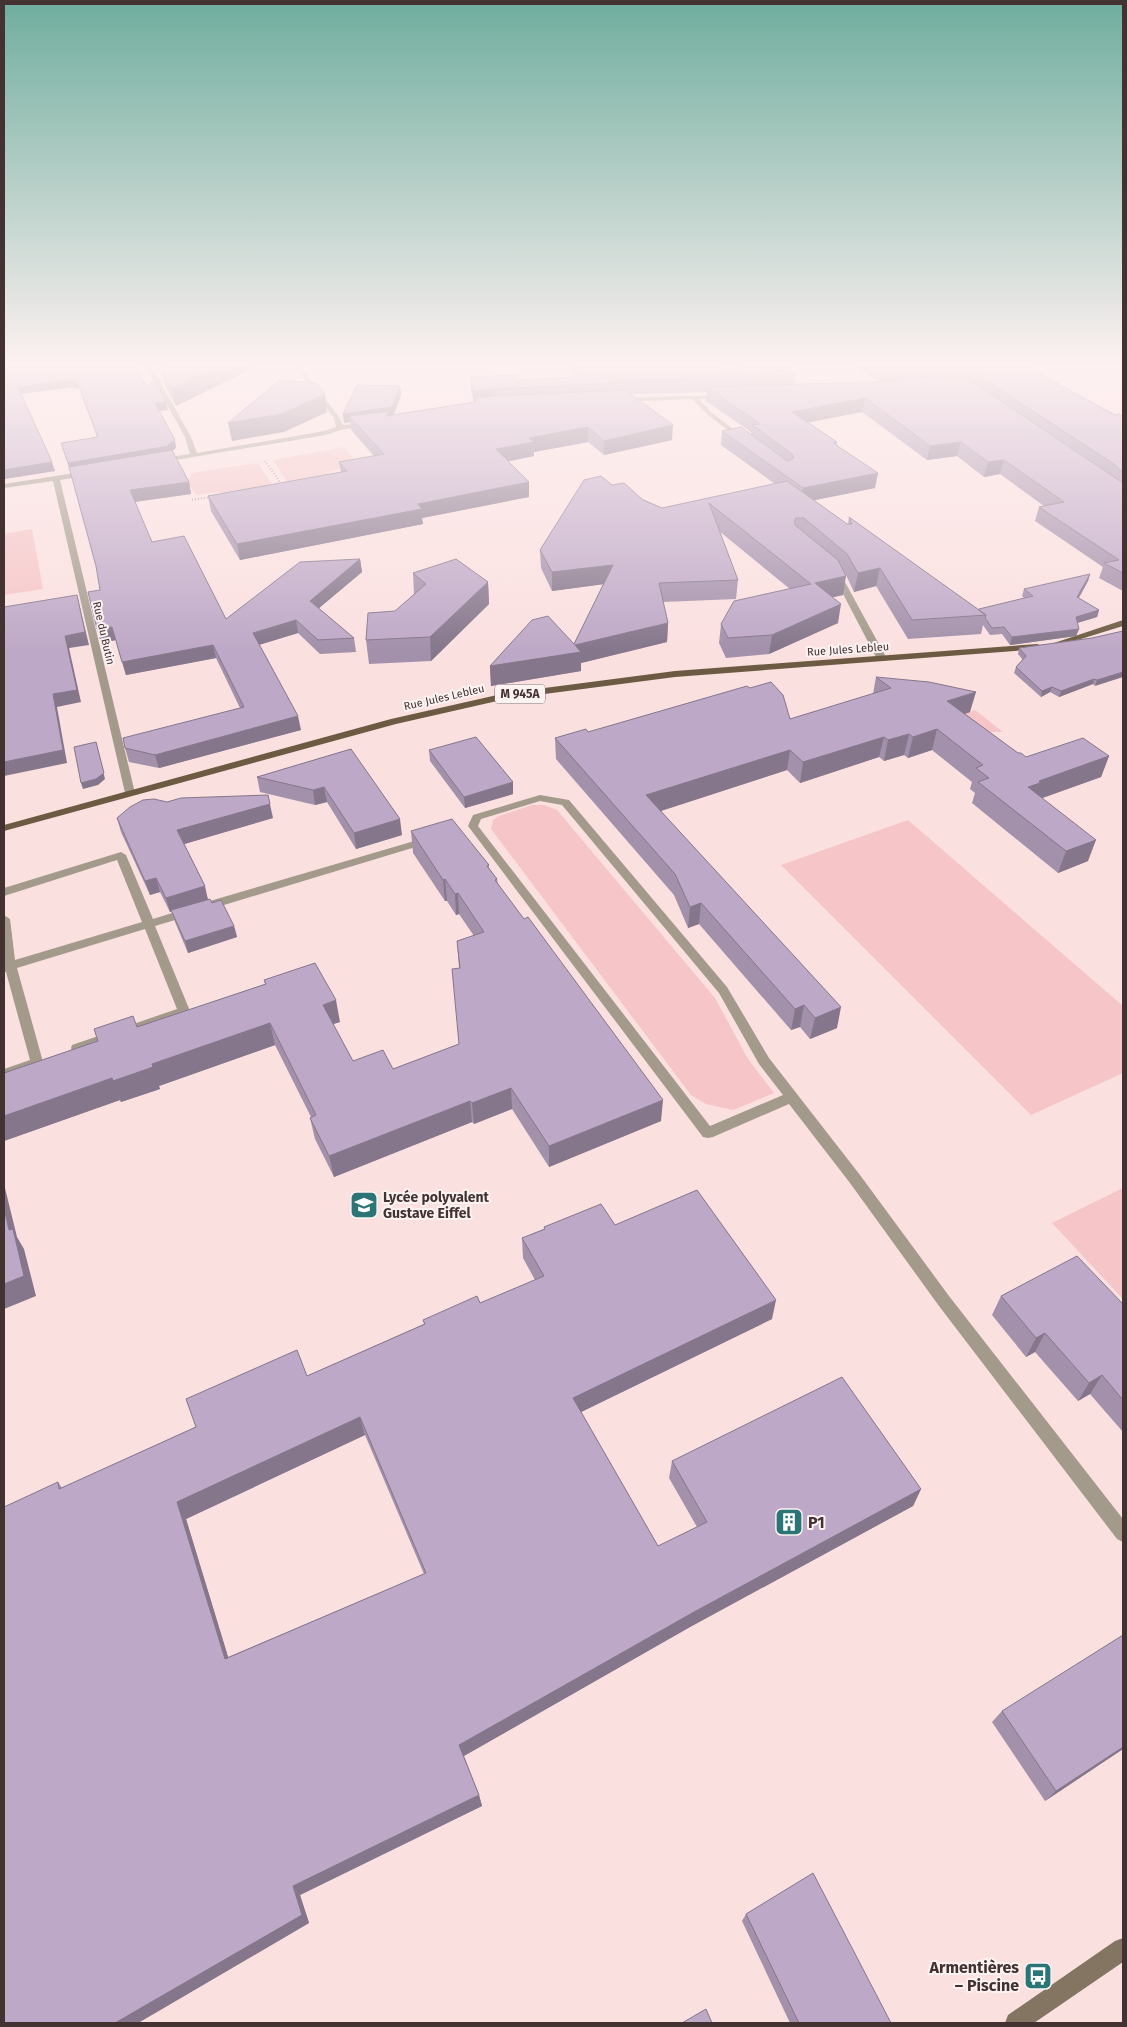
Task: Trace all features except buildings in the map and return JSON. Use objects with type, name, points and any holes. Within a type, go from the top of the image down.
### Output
[{"type":"main road","name":"Rue Jules Lebleu","points":[[1052,645],[1123,623]]},
{"type":"main road","name":"Rue Jules Lebleu","points":[[4,828],[402,719],[498,698],[666,675],[997,651],[1052,645],[1123,632]]},
{"type":"street","points":[[4,486],[95,471]]},
{"type":"street","name":"Rue du Butin","points":[[56,478],[130,793]]},
{"type":"street","points":[[830,565],[840,576],[882,659]]},
{"type":"street","points":[[792,1097],[708,1133],[468,828],[478,817],[540,798],[565,802],[723,990],[764,1060],[856,1179],[944,1301],[1123,1533]]},
{"type":"street","points":[[7,967],[435,838]]},
{"type":"street","points":[[4,892],[120,855],[184,1011],[65,1052]]},
{"type":"street","points":[[4,919],[7,967],[42,1060],[4,1074]]},
{"type":"street","points":[[1016,2023],[1123,1949]]},
{"type":"path","points":[[266,462],[287,491]]},
{"type":"path","points":[[192,500],[214,496]]},
{"type":"shaded area","points":[[274,462],[356,462],[359,465],[334,470],[322,477],[290,486]]},
{"type":"shaded area","points":[[258,463],[274,488],[196,495],[187,481],[192,474],[197,472]]},
{"type":"shaded area","points":[[32,529],[43,589],[4,595],[4,534]]},
{"type":"shaded area","points":[[975,710],[1003,732],[960,732],[947,721]]},
{"type":"shaded area","points":[[532,805],[544,805],[557,810],[715,998],[748,1059],[774,1093],[733,1110],[706,1104],[691,1095],[491,829],[493,820],[499,816]]},
{"type":"shaded area","points":[[908,820],[1123,1006],[1123,1073],[1031,1115],[781,865]]},
{"type":"shaded area","points":[[1123,1188],[1123,1299],[1052,1223]]},
{"type":"place","name":"Lycée polyvalent Gustave Eiffel","points":[[364,1205]]},
{"type":"place","name":"P1","points":[[789,1522]]},
{"type":"place","name":"Armentières – Piscine","points":[[1038,1976]]}]
